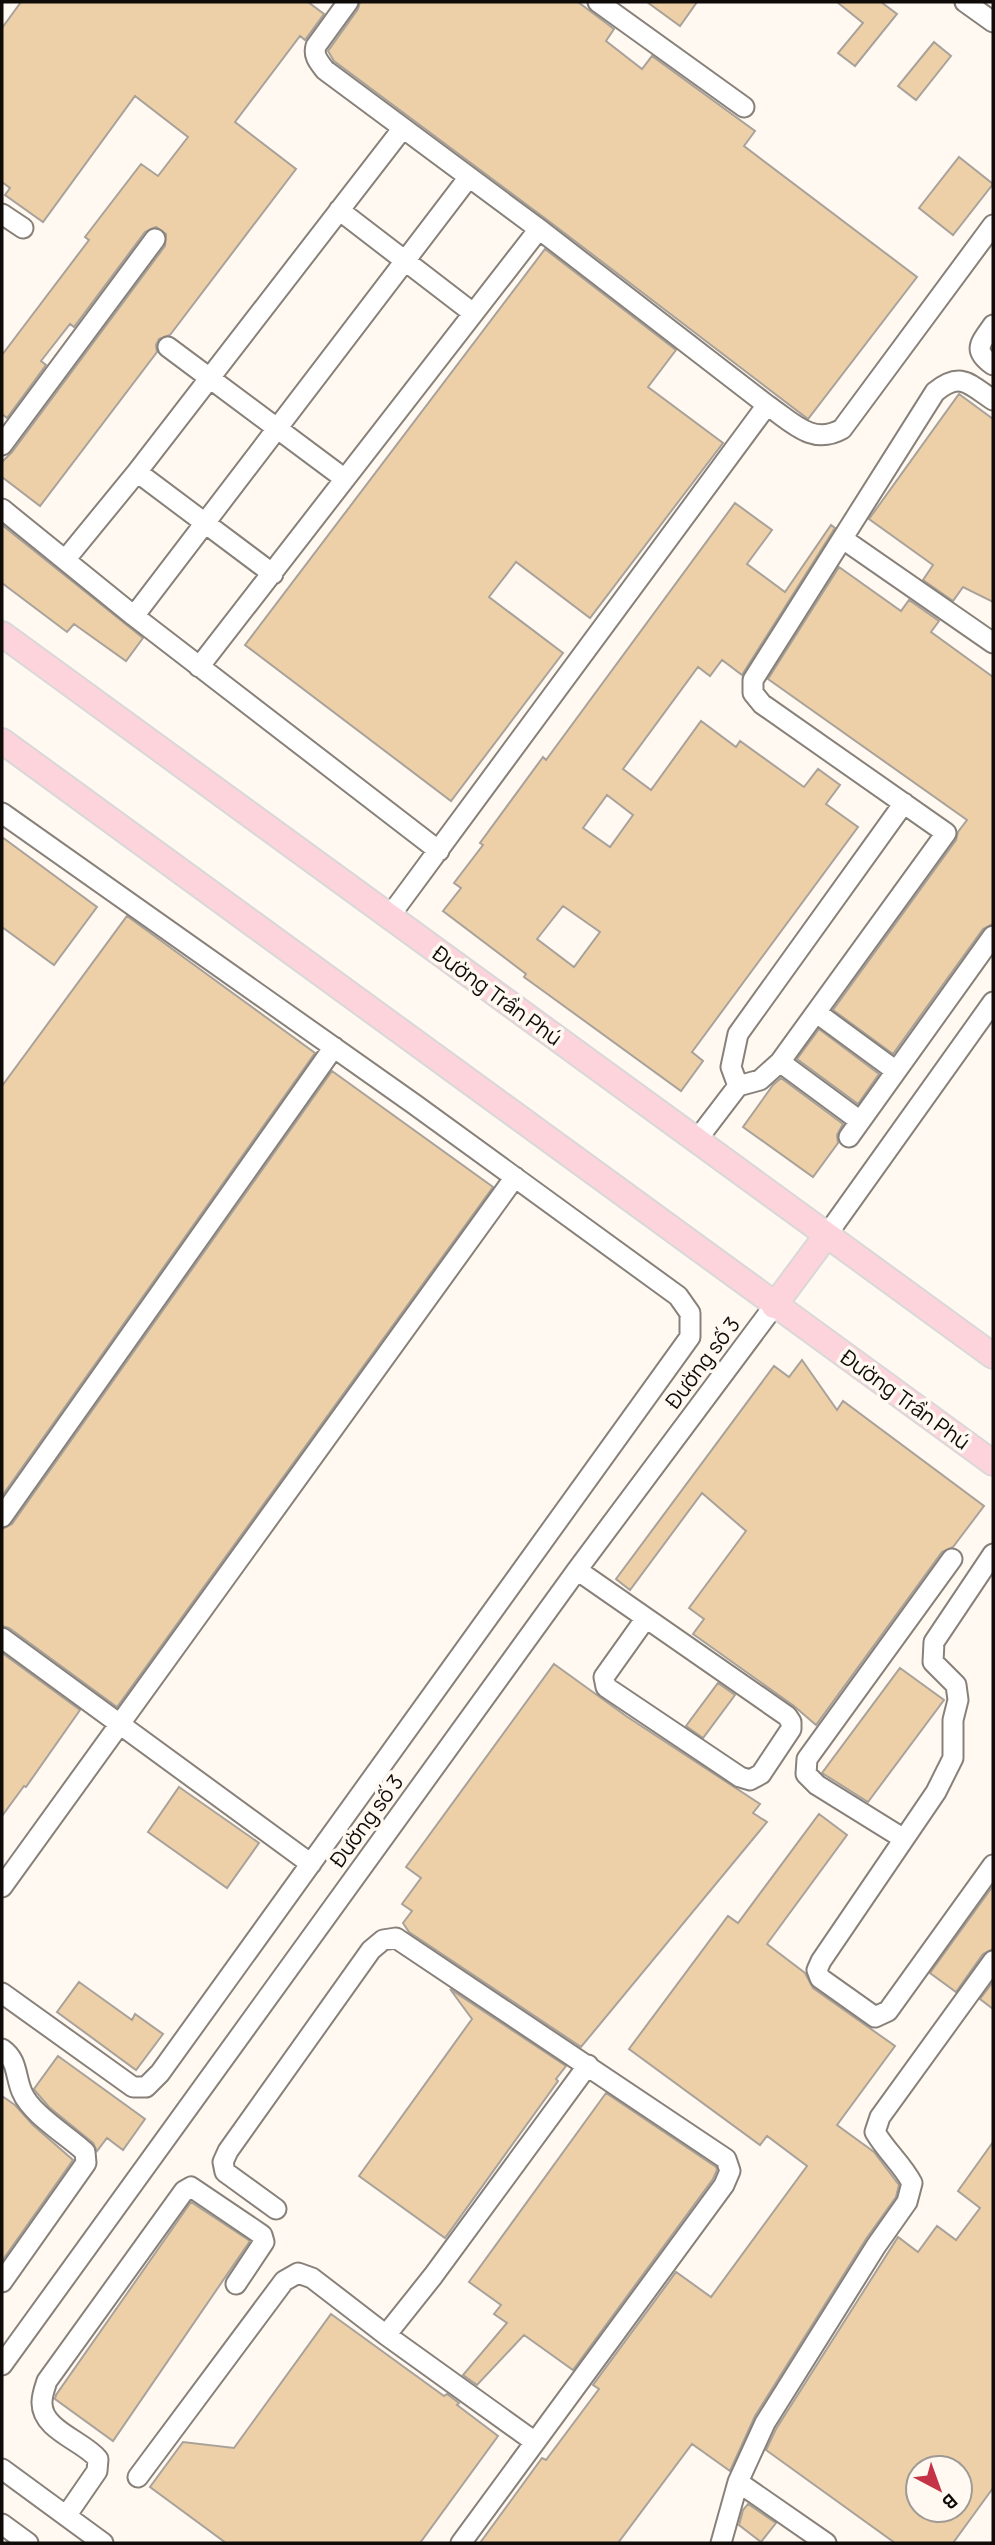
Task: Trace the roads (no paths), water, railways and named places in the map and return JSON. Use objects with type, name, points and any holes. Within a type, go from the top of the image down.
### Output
[{"type":"main road","name":"Đường Trần Phú","points":[[2,634],[993,1356]]},
{"type":"main road","name":"Đường Trần Phú","points":[[2,741],[993,1464]]},
{"type":"main road","points":[[775,1306],[826,1236]]},
{"type":"street","points":[[348,2],[316,46],[314,52],[325,70],[539,229],[767,405],[810,434],[829,436],[842,429],[993,225]]},
{"type":"street","points":[[598,2],[744,107]]},
{"type":"street","points":[[965,2],[993,22]]},
{"type":"street","points":[[65,560],[137,472],[403,128]]},
{"type":"street","points":[[134,617],[469,177]]},
{"type":"street","points":[[339,210],[473,313]]},
{"type":"street","points":[[2,214],[23,228]]},
{"type":"street","points":[[199,667],[539,229]]},
{"type":"street","points":[[2,445],[155,239]]},
{"type":"street","points":[[993,325],[980,344],[979,351],[983,358],[993,365]]},
{"type":"street","points":[[169,347],[345,479]]},
{"type":"street","points":[[696,1141],[738,1086],[760,1080],[780,1062],[946,833],[762,704],[753,693],[753,680],[934,392],[948,381],[964,381],[993,400]]},
{"type":"street","points":[[389,917],[767,405]]},
{"type":"street","points":[[137,472],[272,574]]},
{"type":"street","points":[[2,509],[134,617],[439,852]]},
{"type":"street","points":[[843,539],[993,643]]},
{"type":"street","points":[[738,1086],[731,1067],[738,1034],[904,803]]},
{"type":"street","points":[[2,813],[515,1177],[678,1296],[690,1313],[690,1337],[160,2073],[146,2087],[133,2087],[2,1993]]},
{"type":"street","points":[[780,1062],[854,1129],[993,936]]},
{"type":"street","points":[[826,1236],[993,1002]]},
{"type":"street","points":[[817,1013],[896,1071]]},
{"type":"street","points":[[2,1517],[334,1047]]},
{"type":"street","points":[[2,1887],[515,1177]]},
{"type":"street","name":"Đường số 3","points":[[2,2365],[577,1570],[775,1306]]},
{"type":"street","points":[[993,1554],[934,1642],[931,1654],[933,1662],[956,1685],[958,1700],[953,1720],[953,1758],[936,1792],[817,1970],[820,1978],[875,2017],[888,2011],[993,1865]]},
{"type":"street","points":[[904,1839],[817,1785],[806,1774],[807,1759],[951,1559]]},
{"type":"street","points":[[577,1570],[787,1716],[792,1729],[761,1774],[750,1780],[740,1777],[606,1687],[604,1677],[646,1618]]},
{"type":"street","points":[[2,1638],[311,1864]]},
{"type":"street","points":[[276,2208],[225,2172],[223,2162],[228,2151],[371,1950],[383,1940],[396,1938],[726,2159],[730,2171],[724,2185],[461,2543]]},
{"type":"street","points":[[720,2543],[738,2482],[765,2423],[876,2246],[907,2202],[912,2183],[904,2168],[884,2147],[875,2132],[880,2116],[993,1961]]},
{"type":"street","points":[[2,2049],[17,2067],[21,2091],[30,2106],[85,2152],[86,2162],[2,2282]]},
{"type":"street","points":[[386,2335],[433,2276],[588,2065]]},
{"type":"street","points":[[66,2516],[97,2471],[98,2459],[50,2423],[41,2405],[47,2381],[184,2191],[191,2187],[262,2235],[264,2242],[236,2284]]},
{"type":"street","points":[[138,2477],[284,2281],[298,2273],[312,2278],[535,2442]]},
{"type":"street","points":[[2,2469],[103,2543]]},
{"type":"street","points":[[738,2482],[826,2543]]},
{"type":"street","points":[[2,2524],[28,2543]]}]
